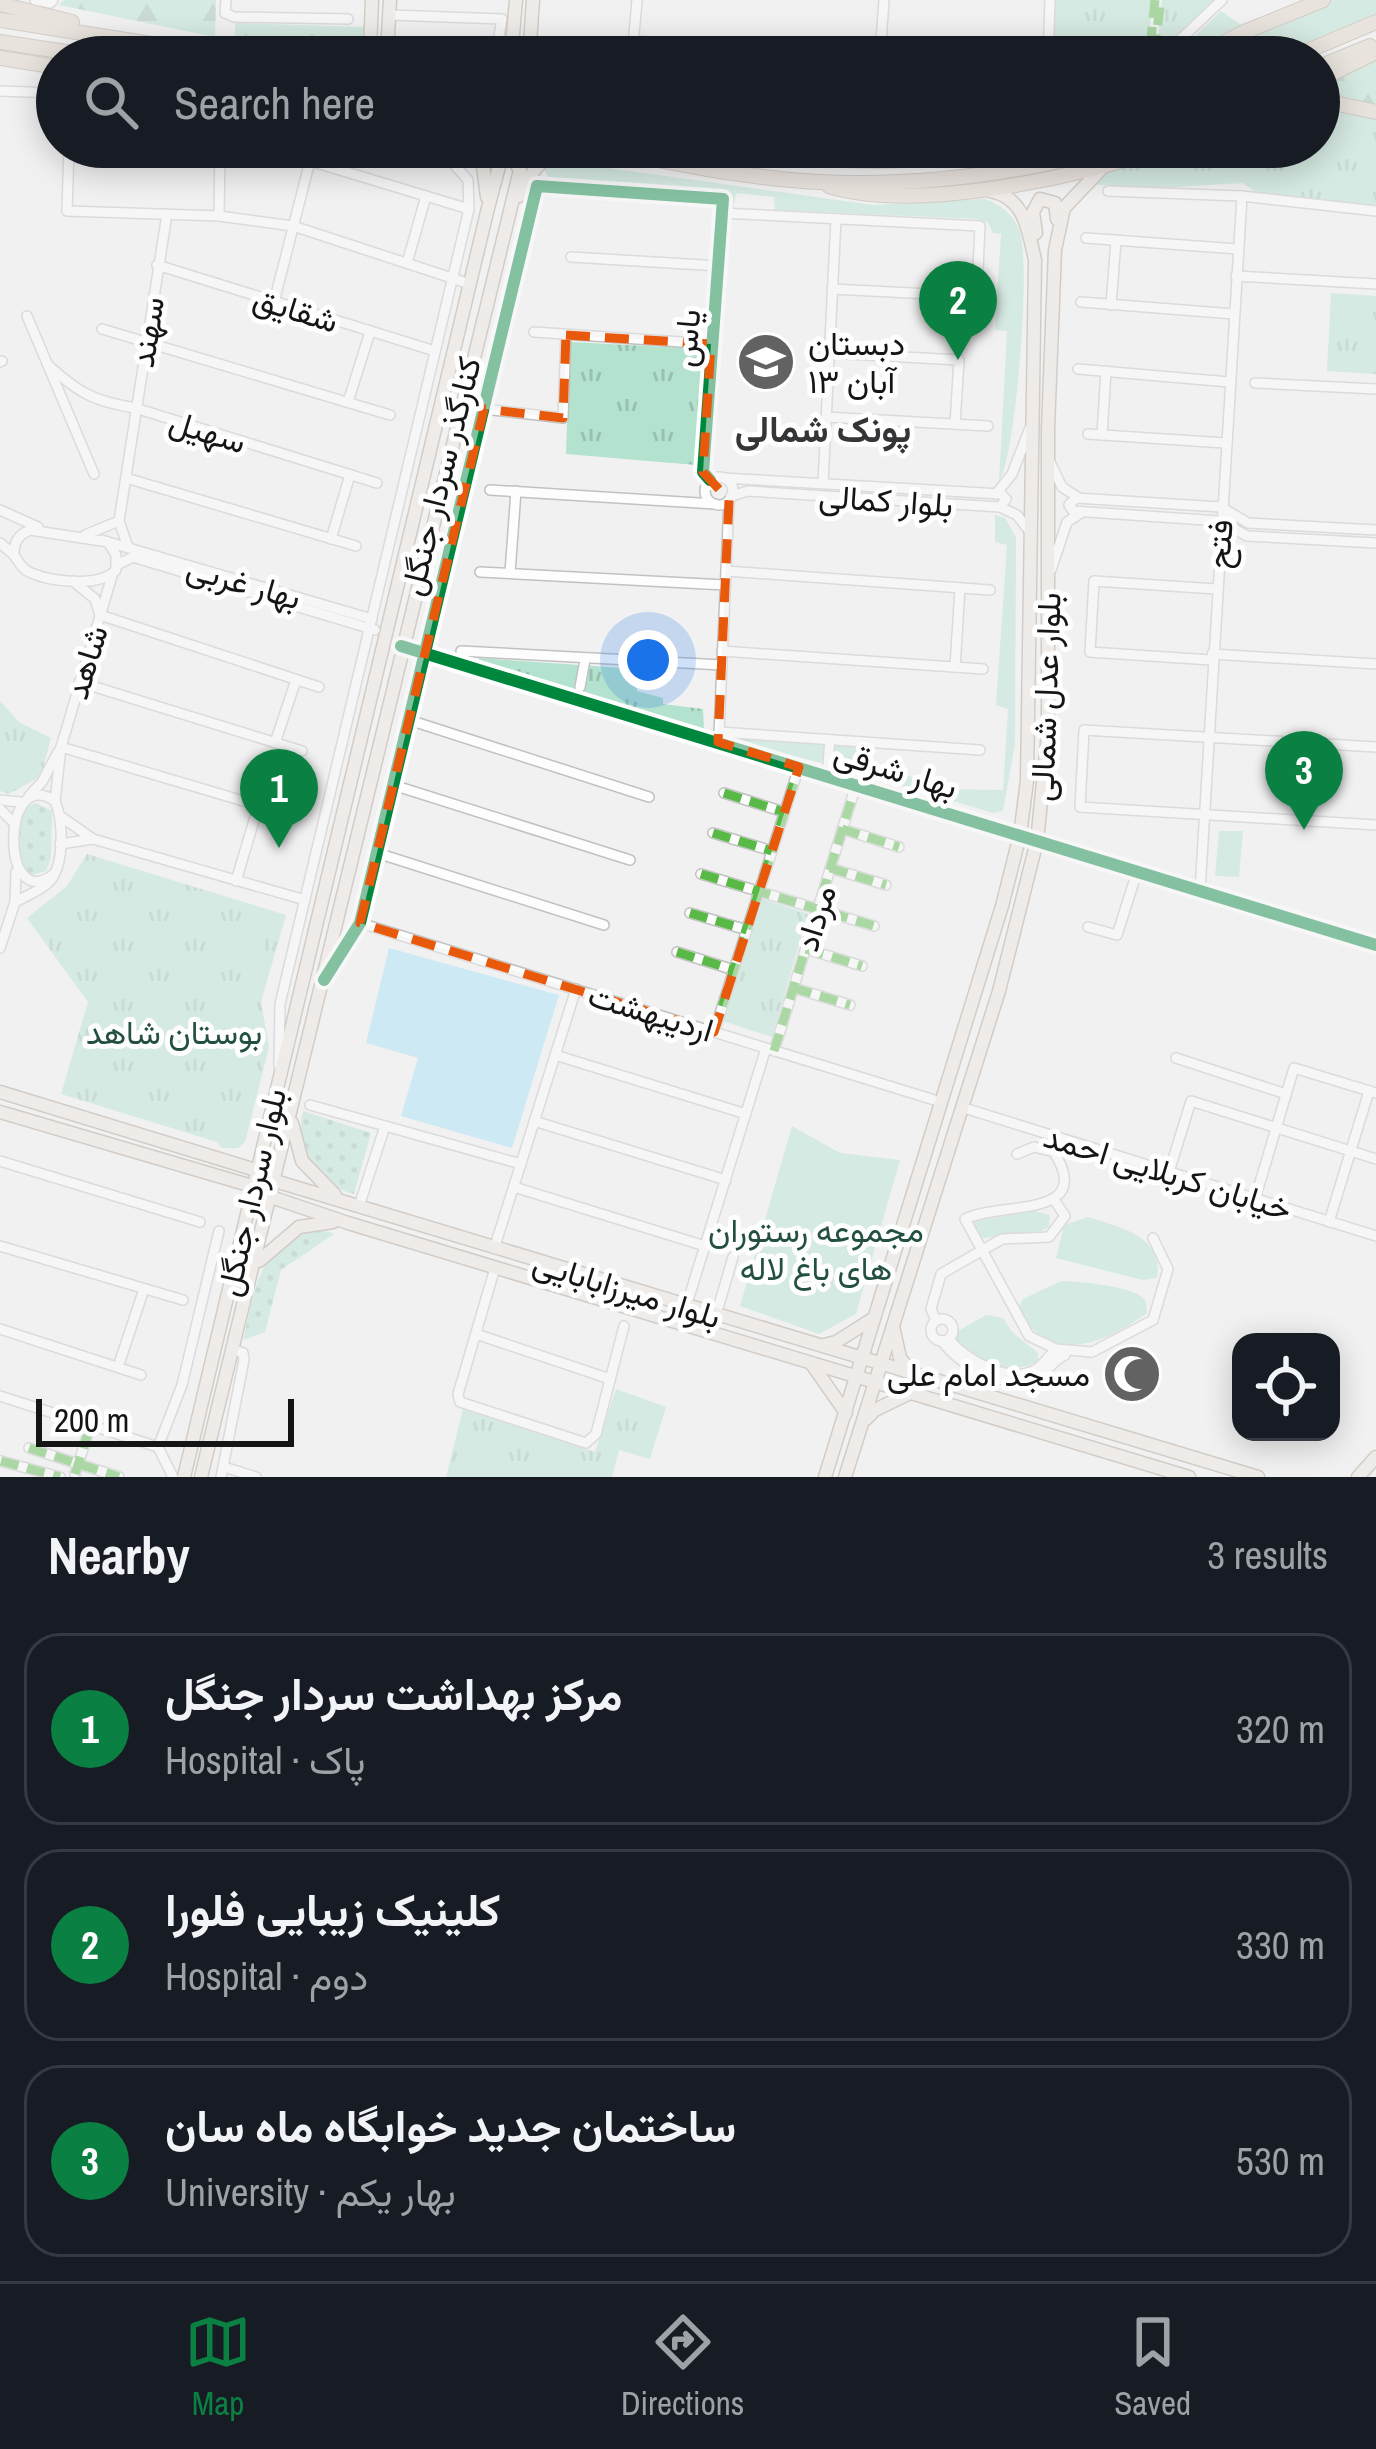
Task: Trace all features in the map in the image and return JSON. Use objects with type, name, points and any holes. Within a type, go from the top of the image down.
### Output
[{"type":"highway","points":[[1235,36],[1324,0]]},
{"type":"highway","points":[[0,4],[119,36]]},
{"type":"highway","points":[[0,20],[116,36]]},
{"type":"highway","points":[[1340,37],[1376,22]]},
{"type":"highway","points":[[0,42],[36,47]]},
{"type":"highway","points":[[1340,60],[1376,48]]},
{"type":"highway","points":[[1340,68],[1376,48]]},
{"type":"highway","points":[[0,58],[36,64]]},
{"type":"highway","points":[[1340,104],[1376,112]]},
{"type":"highway","points":[[723,168],[873,196],[977,190],[1098,168]]},
{"type":"highway","points":[[817,182],[967,177],[1022,168]]},
{"type":"main road","points":[[370,36],[371,0]]},
{"type":"main road","points":[[388,36],[389,0]]},
{"type":"main road","points":[[513,36],[516,0]]},
{"type":"main road","points":[[530,36],[533,0]]},
{"type":"main road","points":[[483,168],[488,208]]},
{"type":"main road","points":[[488,208],[499,168]]},
{"type":"main road","points":[[510,212],[520,168]]},
{"type":"main road","points":[[510,212],[534,168]]},
{"type":"main road","name":"بلوار عدل شمالی","points":[[850,1476],[874,1381],[999,991],[1037,841],[1048,733],[1048,455],[1055,250],[1064,208],[1102,168]]},
{"type":"main road","name":"بلوار عدل شمالی","points":[[825,1477],[1020,836],[1030,733],[1035,260],[1018,206],[998,192],[977,190]]},
{"type":"main road","points":[[1035,260],[1033,212],[1040,199],[1052,200],[1057,207],[1055,250]]},
{"type":"main road","name":"بلوار سردار جنگل","points":[[184,1477],[488,208]]},
{"type":"main road","name":"بلوار سردار جنگل","points":[[201,1477],[324,980],[400,646],[510,212]]},
{"type":"main road","name":"بلوار میرزابابایی","points":[[0,1092],[494,1249],[1258,1477]]},
{"type":"main road","points":[[290,1106],[302,1161],[341,1199]]},
{"type":"main road","name":"بلوار میرزابابایی","points":[[0,1112],[252,1186],[348,1223],[1189,1477]]},
{"type":"main road","points":[[255,1267],[279,1240],[299,1227],[322,1221],[348,1223]]},
{"type":"main road","points":[[817,1346],[836,1342],[875,1317]]},
{"type":"main road","points":[[893,1320],[900,1358],[913,1374]]},
{"type":"main road","points":[[811,1361],[846,1413]]},
{"type":"main road","points":[[862,1424],[875,1410],[913,1393]]},
{"type":"main road","points":[[1358,1477],[1376,1457]]},
{"type":"street","points":[[35,0],[53,0]]},
{"type":"street","points":[[226,0],[225,13],[348,19]]},
{"type":"street","points":[[634,36],[637,0]]},
{"type":"street","points":[[881,36],[884,0]]},
{"type":"street","points":[[1049,36],[1051,0]]},
{"type":"street","points":[[1184,36],[1222,0]]},
{"type":"street","points":[[389,15],[502,19],[499,36]]},
{"type":"street","points":[[0,91],[36,92]]},
{"type":"street","points":[[68,168],[67,211],[219,216],[293,226],[470,284]]},
{"type":"street","points":[[219,216],[220,168]]},
{"type":"street","points":[[274,302],[308,168]]},
{"type":"street","points":[[333,168],[469,209],[468,180],[457,168]]},
{"type":"street","name":"کنارگذر سردار جنگل","points":[[324,980],[360,923],[537,186]]},
{"type":"street","name":"یاس","points":[[537,186],[723,199],[703,472],[710,480]]},
{"type":"street","points":[[1108,191],[1242,196],[1376,211]]},
{"type":"street","points":[[407,263],[427,196]]},
{"type":"street","name":"فتح","points":[[1200,891],[1242,196]]},
{"type":"street","name":"کنارگذر سردار جنگل","points":[[279,1071],[280,1004],[469,209]]},
{"type":"street","points":[[722,212],[976,223],[980,231],[977,290],[970,296],[832,289]]},
{"type":"street","name":"سهند","points":[[118,521],[167,214]]},
{"type":"street","points":[[823,483],[836,218]]},
{"type":"street","points":[[1086,238],[1238,249]]},
{"type":"street","points":[[1111,304],[1116,241]]},
{"type":"street","points":[[571,257],[720,266]]},
{"type":"street","name":"شقایق","points":[[157,265],[435,351]]},
{"type":"street","points":[[1237,276],[1376,284]]},
{"type":"street","points":[[1081,302],[1234,314]]},
{"type":"street","points":[[27,316],[94,474]]},
{"type":"street","points":[[102,328],[390,415]]},
{"type":"street","points":[[348,401],[370,332]]},
{"type":"street","points":[[535,332],[711,344]]},
{"type":"street","points":[[484,409],[563,418],[566,334]]},
{"type":"street","points":[[829,352],[959,360],[955,424]]},
{"type":"street","name":"سهیل","points":[[48,365],[98,402],[135,408],[377,483]]},
{"type":"street","points":[[1078,369],[1229,382]]},
{"type":"street","points":[[1102,435],[1106,371]]},
{"type":"street","points":[[1256,383],[1376,389]]},
{"type":"street","points":[[826,417],[988,426]]},
{"type":"street","name":"بلوار کمالی","points":[[723,478],[998,494],[1012,474],[1030,428]]},
{"type":"street","points":[[1088,434],[1225,443]]},
{"type":"street","points":[[1048,455],[1062,487],[1077,498],[1221,507],[1248,524],[1376,530]]},
{"type":"street","points":[[331,539],[350,475]]},
{"type":"street","points":[[125,478],[356,546]]},
{"type":"street","points":[[715,504],[705,496],[710,480],[723,478],[732,487],[718,737],[980,750]]},
{"type":"street","points":[[490,490],[715,504],[730,498]]},
{"type":"street","points":[[510,573],[516,491]]},
{"type":"street","name":"بلوار کمالی","points":[[730,498],[748,491],[1000,507],[1017,515],[1030,532]]},
{"type":"street","points":[[998,494],[1006,500],[1000,507]]},
{"type":"street","points":[[1077,498],[1069,503],[1078,512],[1220,521],[1247,536],[1376,543]]},
{"type":"street","name":"بهار غربی","points":[[0,510],[48,531],[101,540],[370,624]]},
{"type":"street","points":[[1049,575],[1067,522],[1078,512]]},
{"type":"street","points":[[82,536],[118,521],[128,548]]},
{"type":"street","points":[[14,555],[23,533],[48,531]]},
{"type":"street","points":[[101,540],[113,548],[115,571]]},
{"type":"street","points":[[0,543],[29,572],[74,580],[95,599],[100,616],[320,687]]},
{"type":"street","name":"بهار غربی","points":[[74,580],[115,571],[133,557],[387,628]]},
{"type":"street","name":"شاهد","points":[[55,802],[61,747],[115,571]]},
{"type":"street","points":[[726,571],[990,590]]},
{"type":"street","points":[[480,572],[725,585]]},
{"type":"street","points":[[1216,589],[1094,581],[1090,652],[1376,664]]},
{"type":"street","points":[[955,667],[960,588]]},
{"type":"street","name":"بهار شرقی","points":[[400,646],[718,737],[827,776],[1376,945]]},
{"type":"street","points":[[461,651],[722,665]]},
{"type":"street","points":[[722,651],[983,669]]},
{"type":"street","points":[[580,687],[585,660]]},
{"type":"street","points":[[275,743],[296,680]]},
{"type":"street","points":[[79,682],[302,751]]},
{"type":"street","points":[[409,720],[649,797]]},
{"type":"street","points":[[1376,747],[1084,730],[1080,807],[1376,825]]},
{"type":"street","points":[[827,776],[830,740]]},
{"type":"street","points":[[61,747],[290,815]]},
{"type":"street","name":"شاهد","points":[[25,799],[42,782],[61,747]]},
{"type":"street","points":[[714,1032],[799,767]]},
{"type":"street","points":[[393,785],[630,860]]},
{"type":"street","name":"مرداد","points":[[770,1049],[794,988],[856,785]]},
{"type":"street","points":[[724,793],[784,812]]},
{"type":"street","points":[[15,824],[0,804],[44,795],[55,802],[60,816],[55,873],[48,884],[15,902]]},
{"type":"street","points":[[0,948],[15,902],[15,824],[25,799]]},
{"type":"street","points":[[236,881],[258,807]]},
{"type":"street","points":[[60,816],[93,839],[305,900]]},
{"type":"street","points":[[842,830],[899,847]]},
{"type":"street","points":[[713,833],[772,851]]},
{"type":"street","points":[[60,844],[93,839]]},
{"type":"street","points":[[377,853],[604,925]]},
{"type":"street","points":[[830,868],[886,885]]},
{"type":"street","points":[[16,869],[24,881],[33,884],[55,873]]},
{"type":"street","points":[[1088,927],[1117,935],[1137,872]]},
{"type":"street","points":[[701,874],[874,926]]},
{"type":"street","points":[[690,913],[747,930]]},
{"type":"street","name":"اردیبهشت","points":[[360,923],[941,1102]]},
{"type":"street","points":[[806,949],[862,966]]},
{"type":"street","points":[[677,952],[734,970]]},
{"type":"street","points":[[794,988],[850,1005]]},
{"type":"street","points":[[494,1249],[576,989]]},
{"type":"street","points":[[686,1307],[770,1049]]},
{"type":"street","points":[[555,1054],[746,1114]]},
{"type":"street","points":[[1176,1058],[1286,1094]]},
{"type":"street","points":[[1255,1198],[1294,1068],[1372,1092],[1329,1222]]},
{"type":"street","points":[[1169,1172],[1191,1101],[1376,1159]]},
{"type":"street","points":[[310,1105],[521,1164]]},
{"type":"street","name":"خیابان کربلایی احمد","points":[[961,1107],[1376,1236]]},
{"type":"street","points":[[534,1121],[726,1180]]},
{"type":"street","points":[[361,1200],[385,1126]]},
{"type":"street","points":[[1066,1140],[1060,1162],[1065,1186],[1054,1201],[964,1219],[1029,1336],[1071,1353]]},
{"type":"street","points":[[1017,1154],[1047,1148],[1060,1162]]},
{"type":"street","points":[[0,1161],[200,1222]]},
{"type":"street","points":[[514,1187],[705,1246]]},
{"type":"street","points":[[1054,1201],[1065,1216],[1049,1237],[1003,1239],[941,1274],[931,1309],[936,1321],[931,1334],[972,1361],[1015,1373],[1039,1367],[1056,1349]]},
{"type":"street","points":[[158,1447],[182,1385],[220,1231]]},
{"type":"street","points":[[936,1321],[952,1325],[946,1340],[952,1355],[969,1367],[1016,1381],[1039,1377],[1058,1356],[1092,1352],[1154,1320],[1168,1269],[1153,1238]]},
{"type":"street","points":[[0,1246],[183,1300]]},
{"type":"street","points":[[716,1316],[733,1257]]},
{"type":"street","points":[[496,1268],[458,1394],[460,1402],[586,1443],[596,1434],[624,1326]]},
{"type":"street","points":[[118,1367],[144,1289]]},
{"type":"street","points":[[0,1329],[141,1375]]},
{"type":"street","points":[[476,1334],[610,1379]]},
{"type":"street","points":[[232,1349],[243,1353],[244,1360],[222,1472],[256,1477]]},
{"type":"street","points":[[0,1396],[158,1447],[173,1477]]},
{"type":"street","points":[[68,1473],[91,1424]]},
{"type":"street","points":[[28,1448],[68,1473],[119,1477]]},
{"type":"street","points":[[1,1461],[87,1477]]},
{"type":"highlighted area","points":[[566,335],[711,344],[703,472],[729,500],[718,742],[799,767],[714,1032],[360,923],[484,409],[563,418]]},
{"type":"green space","points":[[64,0],[216,0],[215,36],[210,36],[59,5]]},
{"type":"green space","points":[[1054,0],[1153,0],[1149,36],[1053,36]]},
{"type":"green space","points":[[1162,0],[1213,0],[1177,36],[1158,36]]},
{"type":"green space","points":[[1330,0],[1376,0],[1376,15],[1326,36],[1252,36]]},
{"type":"green space","points":[[1221,11],[1244,27],[1228,36],[1195,36]]},
{"type":"green space","points":[[235,23],[366,27],[365,36],[235,36]]},
{"type":"green space","points":[[1376,55],[1376,108],[1340,101],[1340,73]]},
{"type":"green space","points":[[1340,106],[1376,114],[1376,206],[1256,192],[1242,183],[1146,189],[1089,184],[1114,168],[1340,168]]},
{"type":"green space","points":[[543,168],[608,168],[873,205],[985,199],[1001,207],[1019,229],[1024,277],[1016,398],[999,482],[1007,331],[995,330],[1001,234],[993,233],[988,223],[775,210],[774,197],[736,193],[733,207],[704,189],[551,181]]},
{"type":"green space","points":[[1331,293],[1376,296],[1376,374],[1327,371]]},
{"type":"green space","points":[[570,342],[703,349],[696,465],[566,454]]},
{"type":"green space","points":[[995,515],[1005,518],[1016,537],[1015,744],[1003,811],[993,813],[887,781],[889,776],[911,776],[913,783],[936,785],[936,789],[1003,790],[1008,709],[996,705],[1007,545],[995,542]]},
{"type":"green space","points":[[479,658],[636,669],[637,691],[663,698],[663,704],[703,709],[704,729],[479,662]]},
{"type":"green space","points":[[0,701],[19,722],[51,738],[41,776],[9,794],[0,791]]},
{"type":"green space","points":[[724,739],[860,746],[859,772]]},
{"type":"green space","points":[[36,803],[52,811],[51,858],[46,871],[32,875],[24,872],[19,832],[24,808]]},
{"type":"green space","points":[[1219,831],[1243,831],[1239,877],[1215,876]]},
{"type":"green space","name":"بوستان شاهد","points":[[87,854],[286,915],[261,1002],[269,1047],[245,1142],[238,1148],[222,1148],[217,1142],[61,1094],[88,1002],[27,918],[67,886]]},
{"type":"green space","points":[[763,899],[808,914],[772,1037],[723,1021]]},
{"type":"green space","points":[[244,917],[269,926],[252,978],[226,968]]},
{"type":"green space","points":[[303,1111],[371,1133],[354,1194],[330,1183],[312,1163],[302,1138]]},
{"type":"green space","name":"مجموعه رستوران های باغ لاله","points":[[792,1126],[840,1153],[900,1160],[856,1314],[819,1334],[740,1306]]},
{"type":"green space","points":[[1034,1211],[1050,1215],[1049,1227],[976,1239],[975,1221]]},
{"type":"green space","points":[[1088,1217],[1147,1243],[1158,1264],[1157,1278],[1143,1280],[1056,1258],[1064,1225]]},
{"type":"green space","points":[[319,1228],[334,1234],[281,1270],[265,1332],[243,1340],[257,1285],[271,1257],[298,1236]]},
{"type":"green space","points":[[1061,1281],[1132,1292],[1144,1299],[1147,1313],[1096,1341],[1063,1344],[1047,1339],[1017,1311],[1023,1299]]},
{"type":"green space","points":[[986,1315],[1003,1318],[1038,1353],[1038,1361],[1006,1367],[955,1343],[958,1331]]},
{"type":"green space","points":[[616,1389],[666,1407],[650,1459],[619,1450],[612,1477],[446,1477],[463,1409],[595,1452]]},
{"type":"water","points":[[389,948],[559,995],[512,1148],[401,1116],[418,1058],[366,1043]]},
{"type":"marked path","points":[[1151,36],[1155,0]]},
{"type":"marked path","points":[[1156,36],[1161,0]]},
{"type":"marked path","points":[[714,1032],[799,767]]},
{"type":"marked path","points":[[774,1051],[856,785]]},
{"type":"marked path","points":[[724,793],[784,812]]},
{"type":"marked path","points":[[842,829],[899,847]]},
{"type":"marked path","points":[[713,833],[772,851]]},
{"type":"marked path","points":[[830,868],[886,885]]},
{"type":"marked path","points":[[701,874],[874,926]]},
{"type":"marked path","points":[[690,913],[747,930]]},
{"type":"marked path","points":[[806,949],[862,966]]},
{"type":"marked path","points":[[677,952],[734,970]]},
{"type":"marked path","points":[[794,988],[850,1005]]},
{"type":"marked path","points":[[75,1474],[91,1424]]},
{"type":"marked path","points":[[29,1448],[119,1477]]},
{"type":"marked path","points":[[1,1461],[60,1477]]},
{"type":"cycle path","points":[[324,980],[360,923],[537,186],[723,199],[703,472],[710,480]]},
{"type":"cycle path","points":[[401,646],[1376,945]]},
{"type":"place","name":"کلینیک زیبایی فلورا","points":[[958,360]]},
{"type":"place","name":"دبستان ۱۳ آبان","points":[[766,362]]},
{"type":"place","name":"ساختمان جدید خوابگاه ماه سان","points":[[1304,830]]},
{"type":"place","name":"مرکز بهداشت سردار جنگل","points":[[279,848]]},
{"type":"place","name":"مسجد امام علی","points":[[1132,1374]]},
{"type":"district","name":"پونک شمالی","points":[[823,429]]}]
